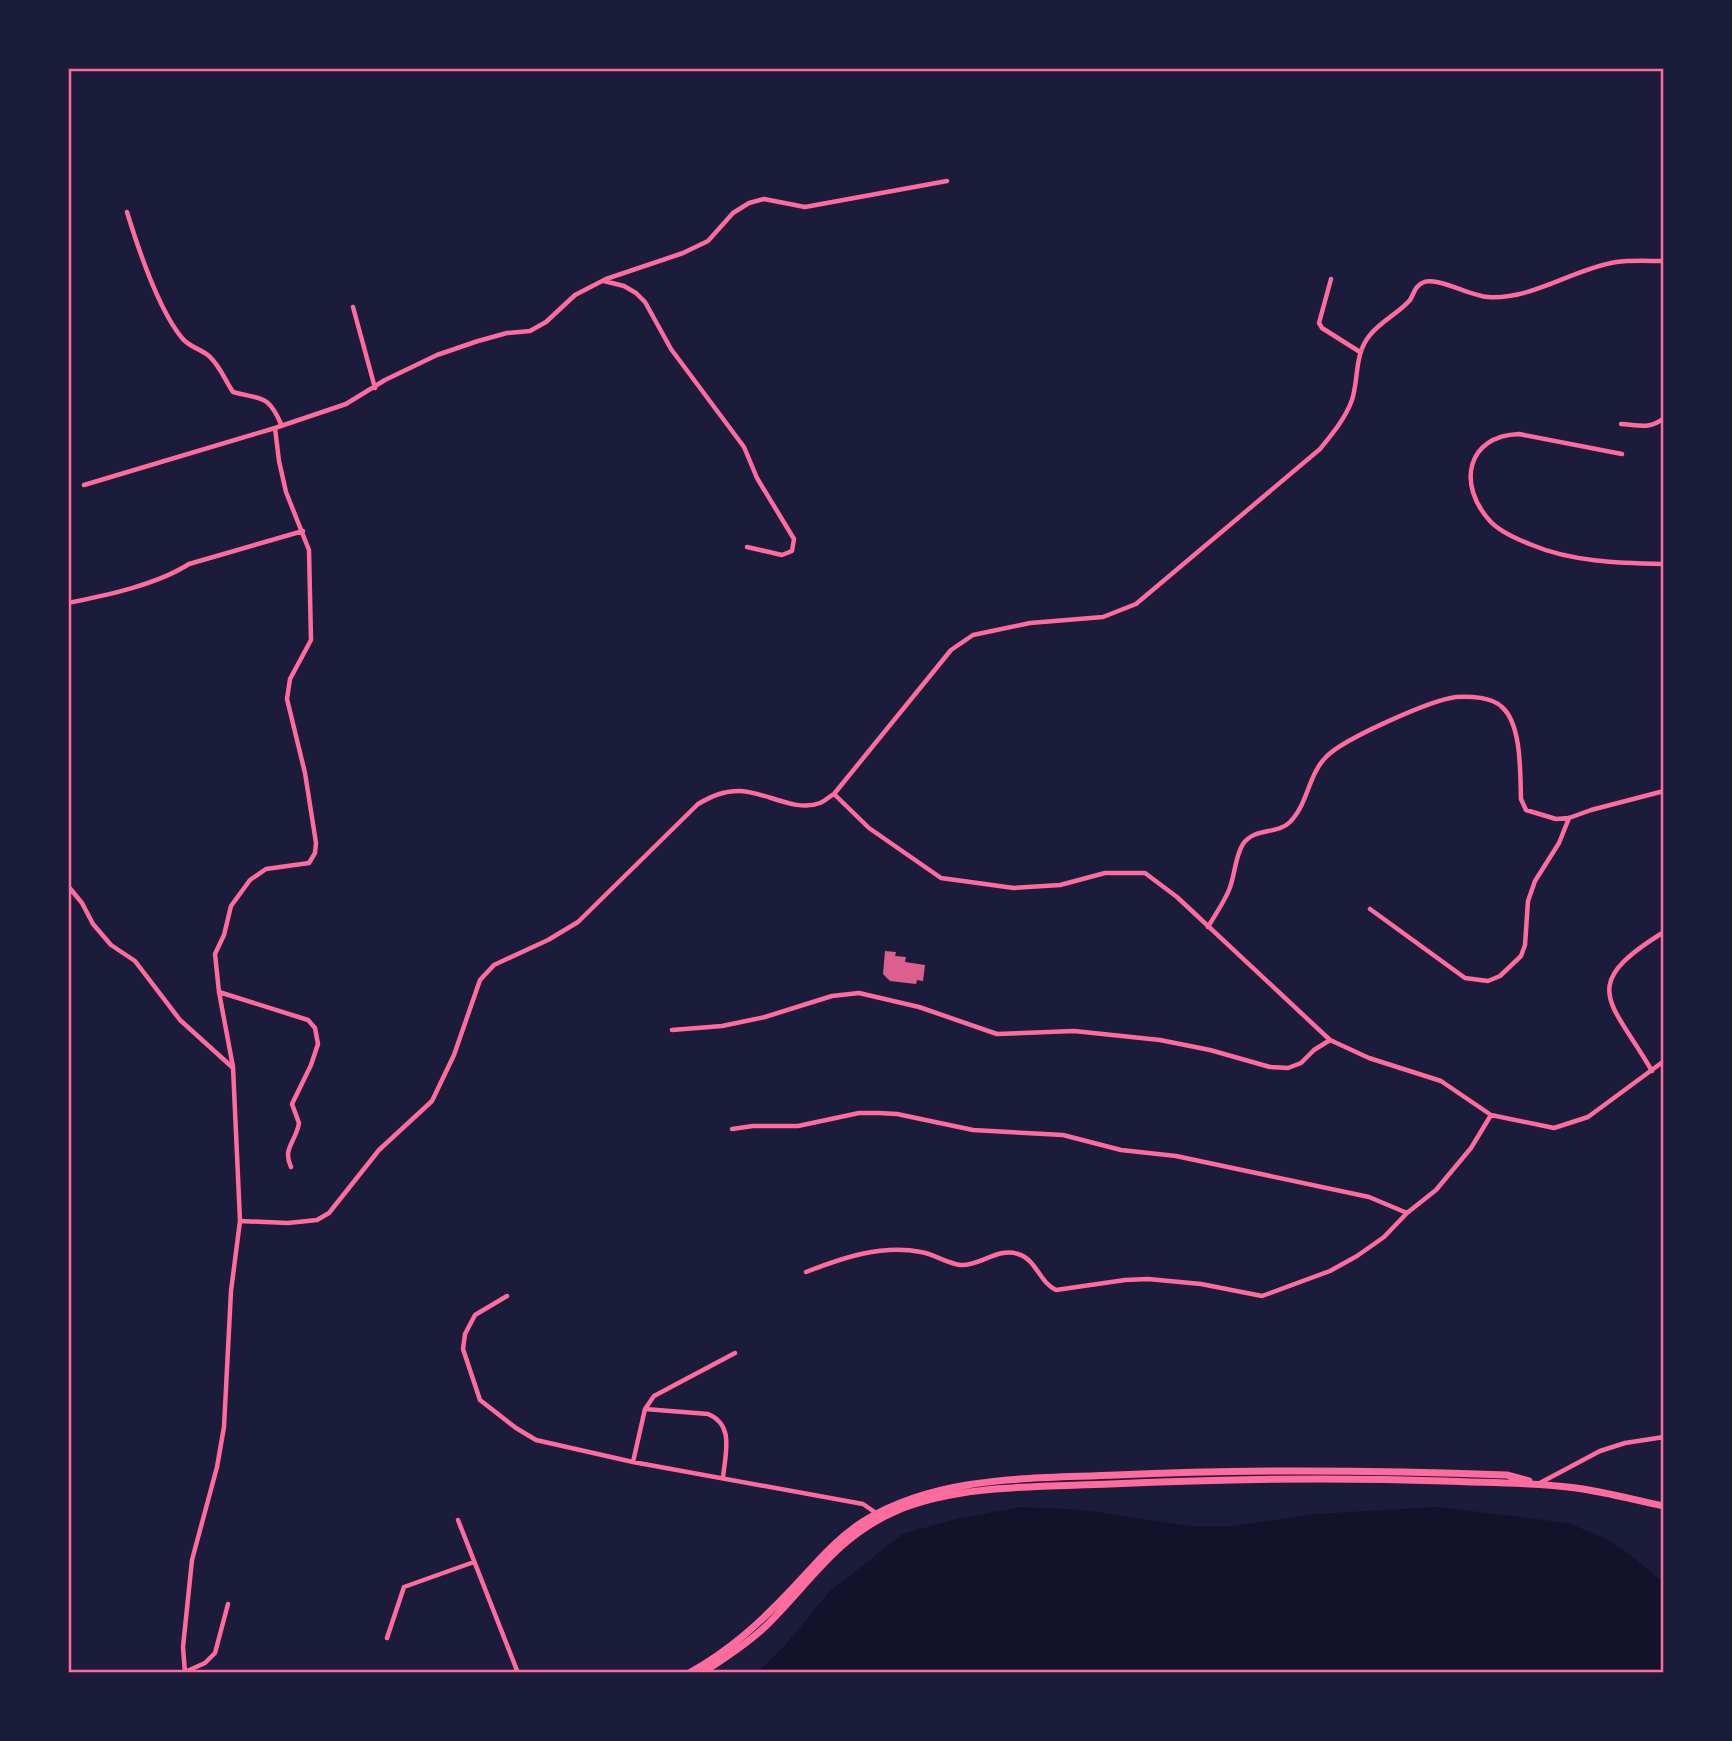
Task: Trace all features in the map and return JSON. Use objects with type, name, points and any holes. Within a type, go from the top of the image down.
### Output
[{"type":"main road","points":[[689,1673],[740,1639],[767,1615],[825,1552],[863,1522],[918,1496],[978,1482],[1286,1469],[1402,1471],[1507,1475],[1538,1484],[1577,1488],[1664,1506]]},
{"type":"main road","points":[[702,1673],[765,1627],[829,1556],[880,1516]]},
{"type":"street","points":[[84,485],[346,404],[385,380],[437,355],[478,341],[530,331],[546,323],[575,295],[603,281],[683,253],[708,241],[733,213],[750,203],[764,199],[805,207],[947,180]]},
{"type":"street","points":[[127,212],[135,242],[154,287],[183,340],[206,353],[216,363],[233,393],[258,396],[266,401],[275,410],[281,425]]},
{"type":"street","points":[[240,1221],[288,1223],[317,1220],[329,1213],[379,1150],[432,1101],[454,1055],[480,979],[494,965],[548,940],[578,922],[698,804],[719,793],[741,791],[799,805],[820,803],[834,793],[951,650],[973,635],[1030,623],[1103,617],[1136,604],[1320,449],[1339,425],[1351,402],[1360,352],[1369,336],[1410,299],[1415,289],[1423,282],[1433,279],[1467,293],[1489,297],[1517,294],[1616,262],[1664,261]]},
{"type":"street","points":[[1331,279],[1319,323],[1322,328],[1360,352]]},
{"type":"street","points":[[603,281],[624,286],[645,302],[671,349],[744,447],[757,478],[794,540],[792,551],[782,555],[747,547]]},
{"type":"street","points":[[353,306],[375,388]]},
{"type":"street","points":[[1621,424],[1644,428],[1664,418]]},
{"type":"street","points":[[228,1604],[215,1653],[185,1673],[183,1647],[192,1560],[217,1467],[224,1427],[232,1291],[240,1221],[233,1067],[215,954],[224,935],[231,906],[250,880],[266,869],[309,863],[315,853],[316,843],[305,773],[287,699],[290,679],[311,640],[309,550],[286,492],[275,428]]},
{"type":"street","points":[[1622,454],[1519,434],[1505,435],[1486,443],[1475,459],[1469,477],[1471,490],[1491,523],[1532,546],[1561,554],[1621,563],[1664,564]]},
{"type":"street","points":[[68,603],[158,579],[189,564],[303,531]]},
{"type":"street","points":[[1208,927],[1229,890],[1241,846],[1250,836],[1277,830],[1288,824],[1296,814],[1312,776],[1326,757],[1352,739],[1383,724],[1455,697],[1480,698],[1502,706],[1515,726],[1521,799],[1526,810],[1556,819],[1569,818],[1664,791]]},
{"type":"street","points":[[834,793],[869,828],[941,878],[1014,888],[1060,885],[1105,873],[1145,873],[1177,897],[1227,945],[1252,964],[1330,1040],[1380,1062],[1441,1081],[1491,1115],[1554,1128],[1588,1117],[1664,1061]]},
{"type":"street","points":[[1370,909],[1465,978],[1488,981],[1500,976],[1521,956],[1525,945],[1528,901],[1535,881],[1559,843],[1569,818]]},
{"type":"street","points":[[68,886],[82,903],[93,924],[111,945],[135,961],[180,1020],[233,1067]]},
{"type":"street","points":[[1652,1071],[1618,1018],[1609,1000],[1608,987],[1612,973],[1623,960],[1664,932]]},
{"type":"street","points":[[219,992],[308,1020],[318,1034],[318,1044],[311,1065],[292,1104],[299,1124],[287,1158],[291,1167]]},
{"type":"street","points":[[672,1030],[722,1026],[765,1017],[832,996],[859,993],[919,1007],[997,1034],[1074,1031],[1160,1040],[1210,1050],[1270,1067],[1289,1068],[1301,1063],[1314,1050],[1330,1040]]},
{"type":"street","points":[[732,1129],[798,1126],[859,1113],[897,1114],[973,1130],[1063,1135],[1121,1150],[1177,1156],[1368,1197],[1407,1213]]},
{"type":"street","points":[[806,1272],[834,1261],[897,1248],[926,1253],[960,1265],[1009,1253],[1025,1258],[1048,1286],[1056,1290],[1149,1279],[1201,1284],[1262,1296],[1330,1271],[1384,1237],[1456,1168],[1491,1115]]},
{"type":"street","points":[[507,1296],[475,1315],[466,1334],[463,1349],[480,1400],[536,1440],[633,1462],[863,1504],[880,1516]]},
{"type":"street","points":[[633,1462],[645,1409],[654,1396],[735,1353]]},
{"type":"street","points":[[645,1409],[708,1413],[717,1417],[727,1433],[723,1478]]},
{"type":"street","points":[[1538,1484],[1600,1451],[1625,1443],[1664,1437]]},
{"type":"street","points":[[458,1520],[518,1673]]},
{"type":"street","points":[[387,1638],[404,1587],[474,1562]]},
{"type":"shaded area","points":[[1021,1507],[1084,1510],[1188,1526],[1234,1526],[1317,1514],[1437,1507],[1568,1523],[1606,1539],[1628,1553],[1664,1583],[1664,1673],[757,1673],[786,1644],[830,1591],[903,1534],[956,1519]]},
{"type":"building","points":[[885,951],[906,957],[905,962],[925,965],[923,981],[917,980],[916,984],[890,981],[883,974]]}]
